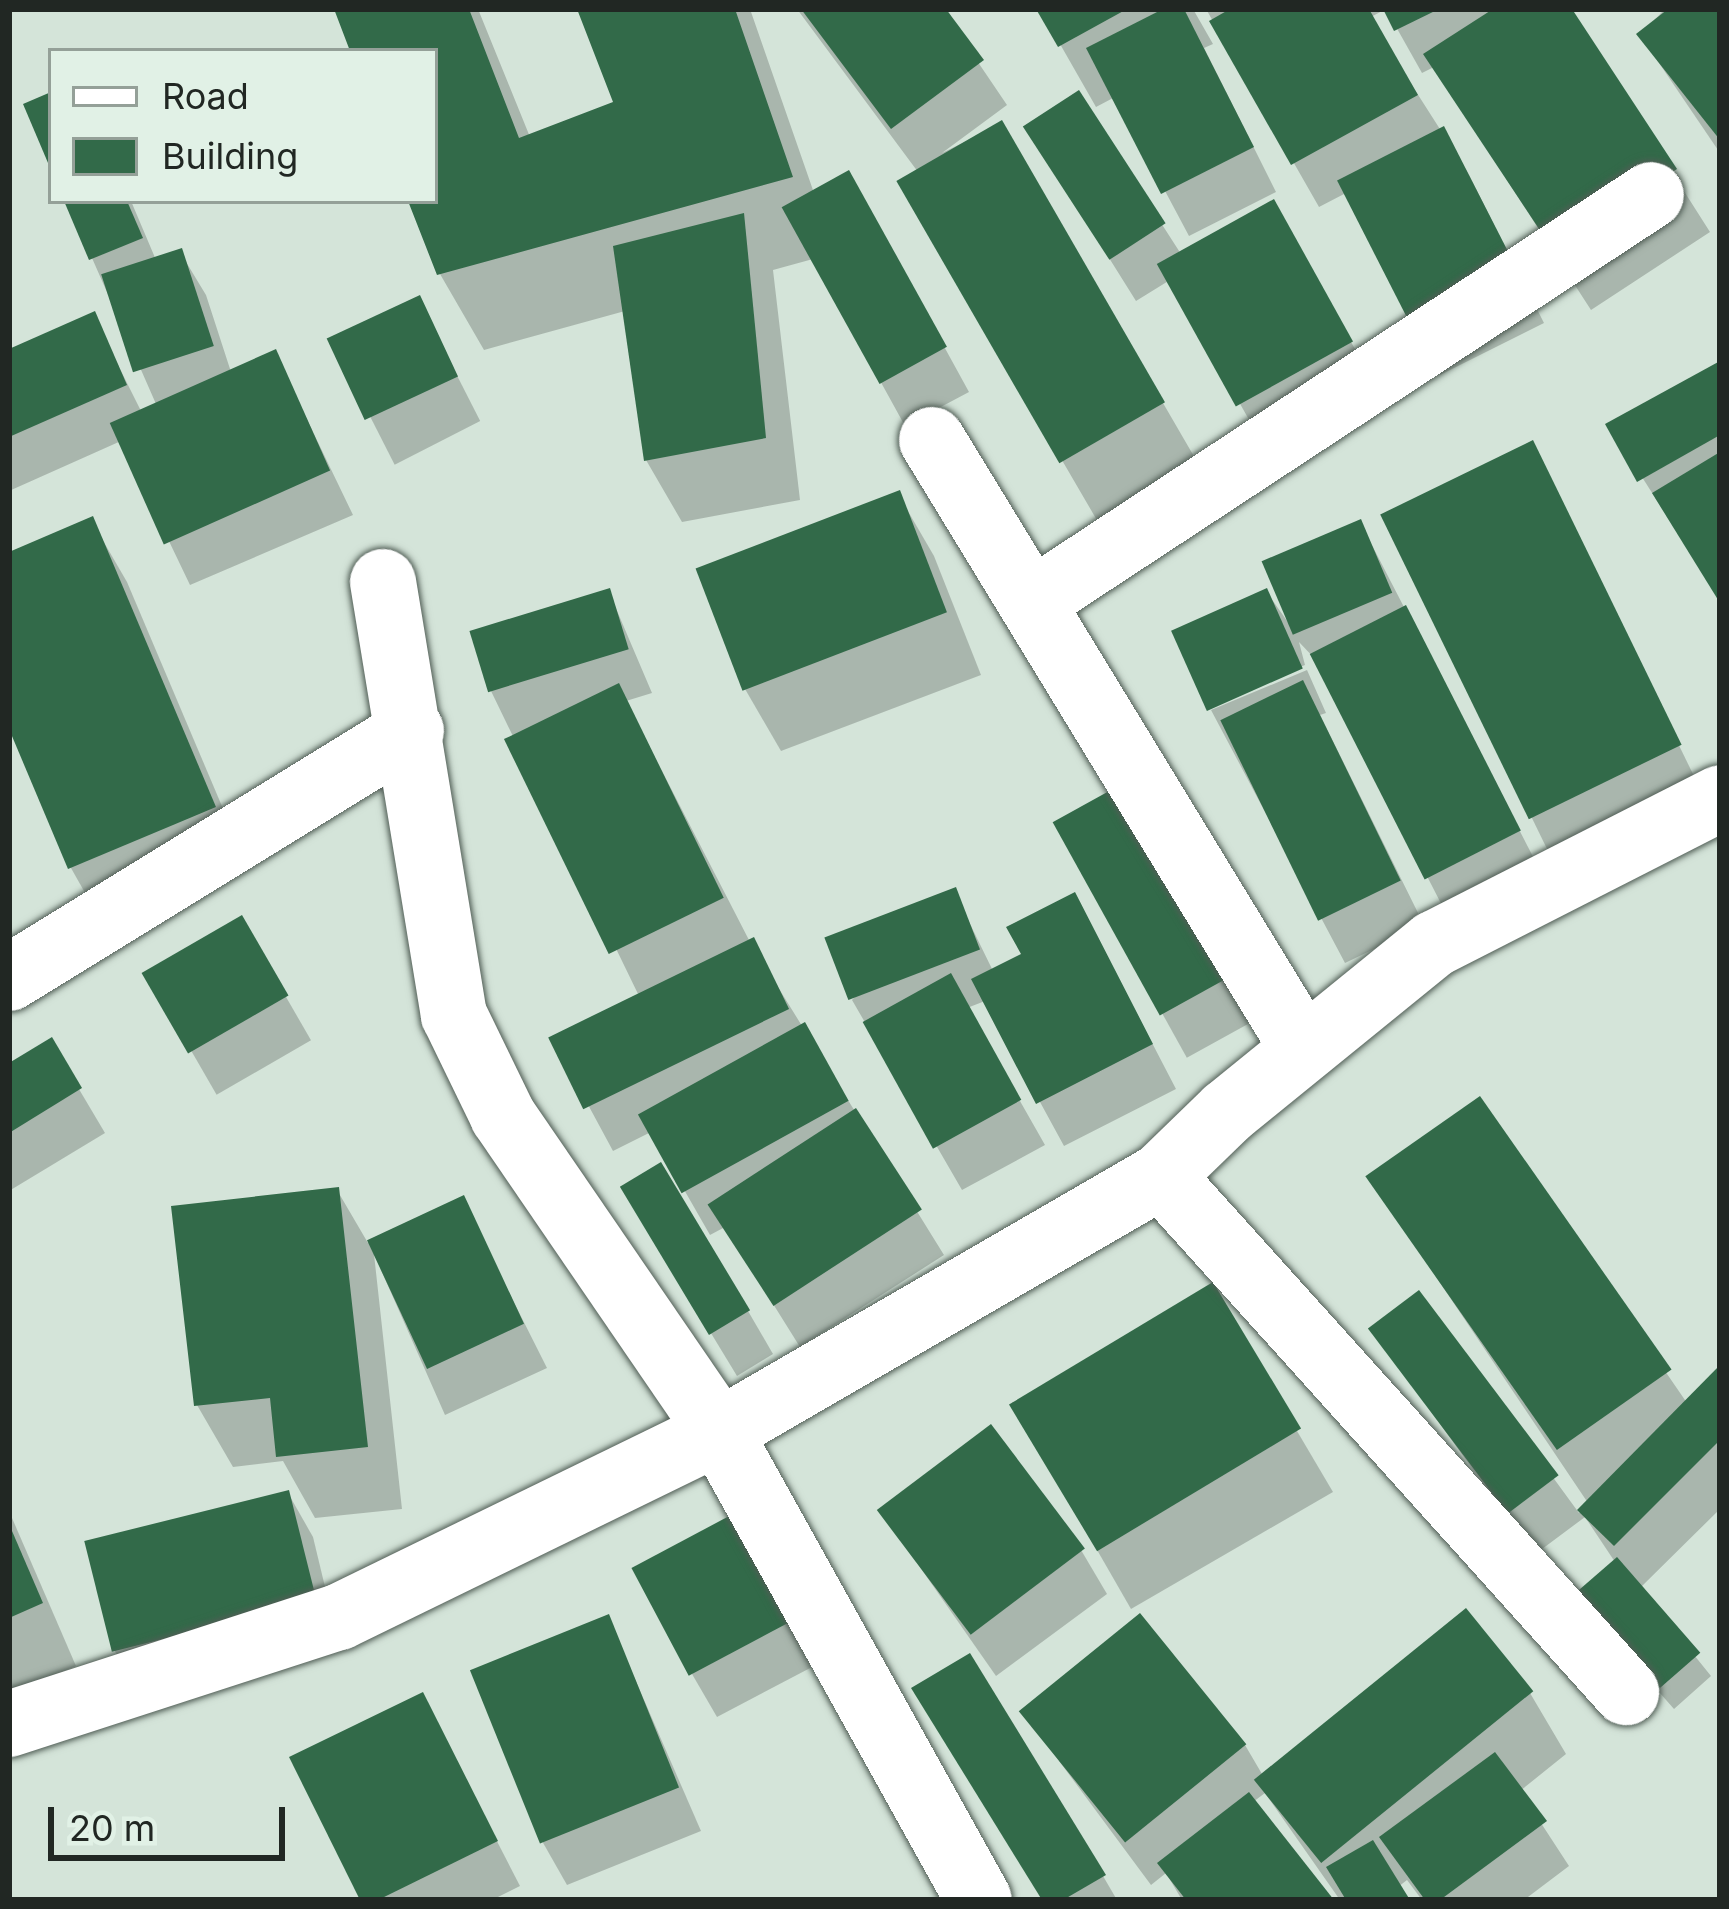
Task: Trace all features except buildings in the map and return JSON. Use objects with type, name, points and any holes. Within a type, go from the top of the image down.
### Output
[{"type":"street","points":[[1034,600],[1651,194]]},
{"type":"street","points":[[932,440],[1034,600],[1303,1048]]},
{"type":"street","points":[[382,582],[411,731],[454,1015],[503,1116],[719,1432],[979,1900]]},
{"type":"street","points":[[9,978],[411,731]]},
{"type":"street","points":[[9,1724],[339,1617],[719,1432],[1161,1176],[1303,1048],[1434,944],[1720,798]]},
{"type":"street","points":[[1161,1176],[1626,1692]]}]
